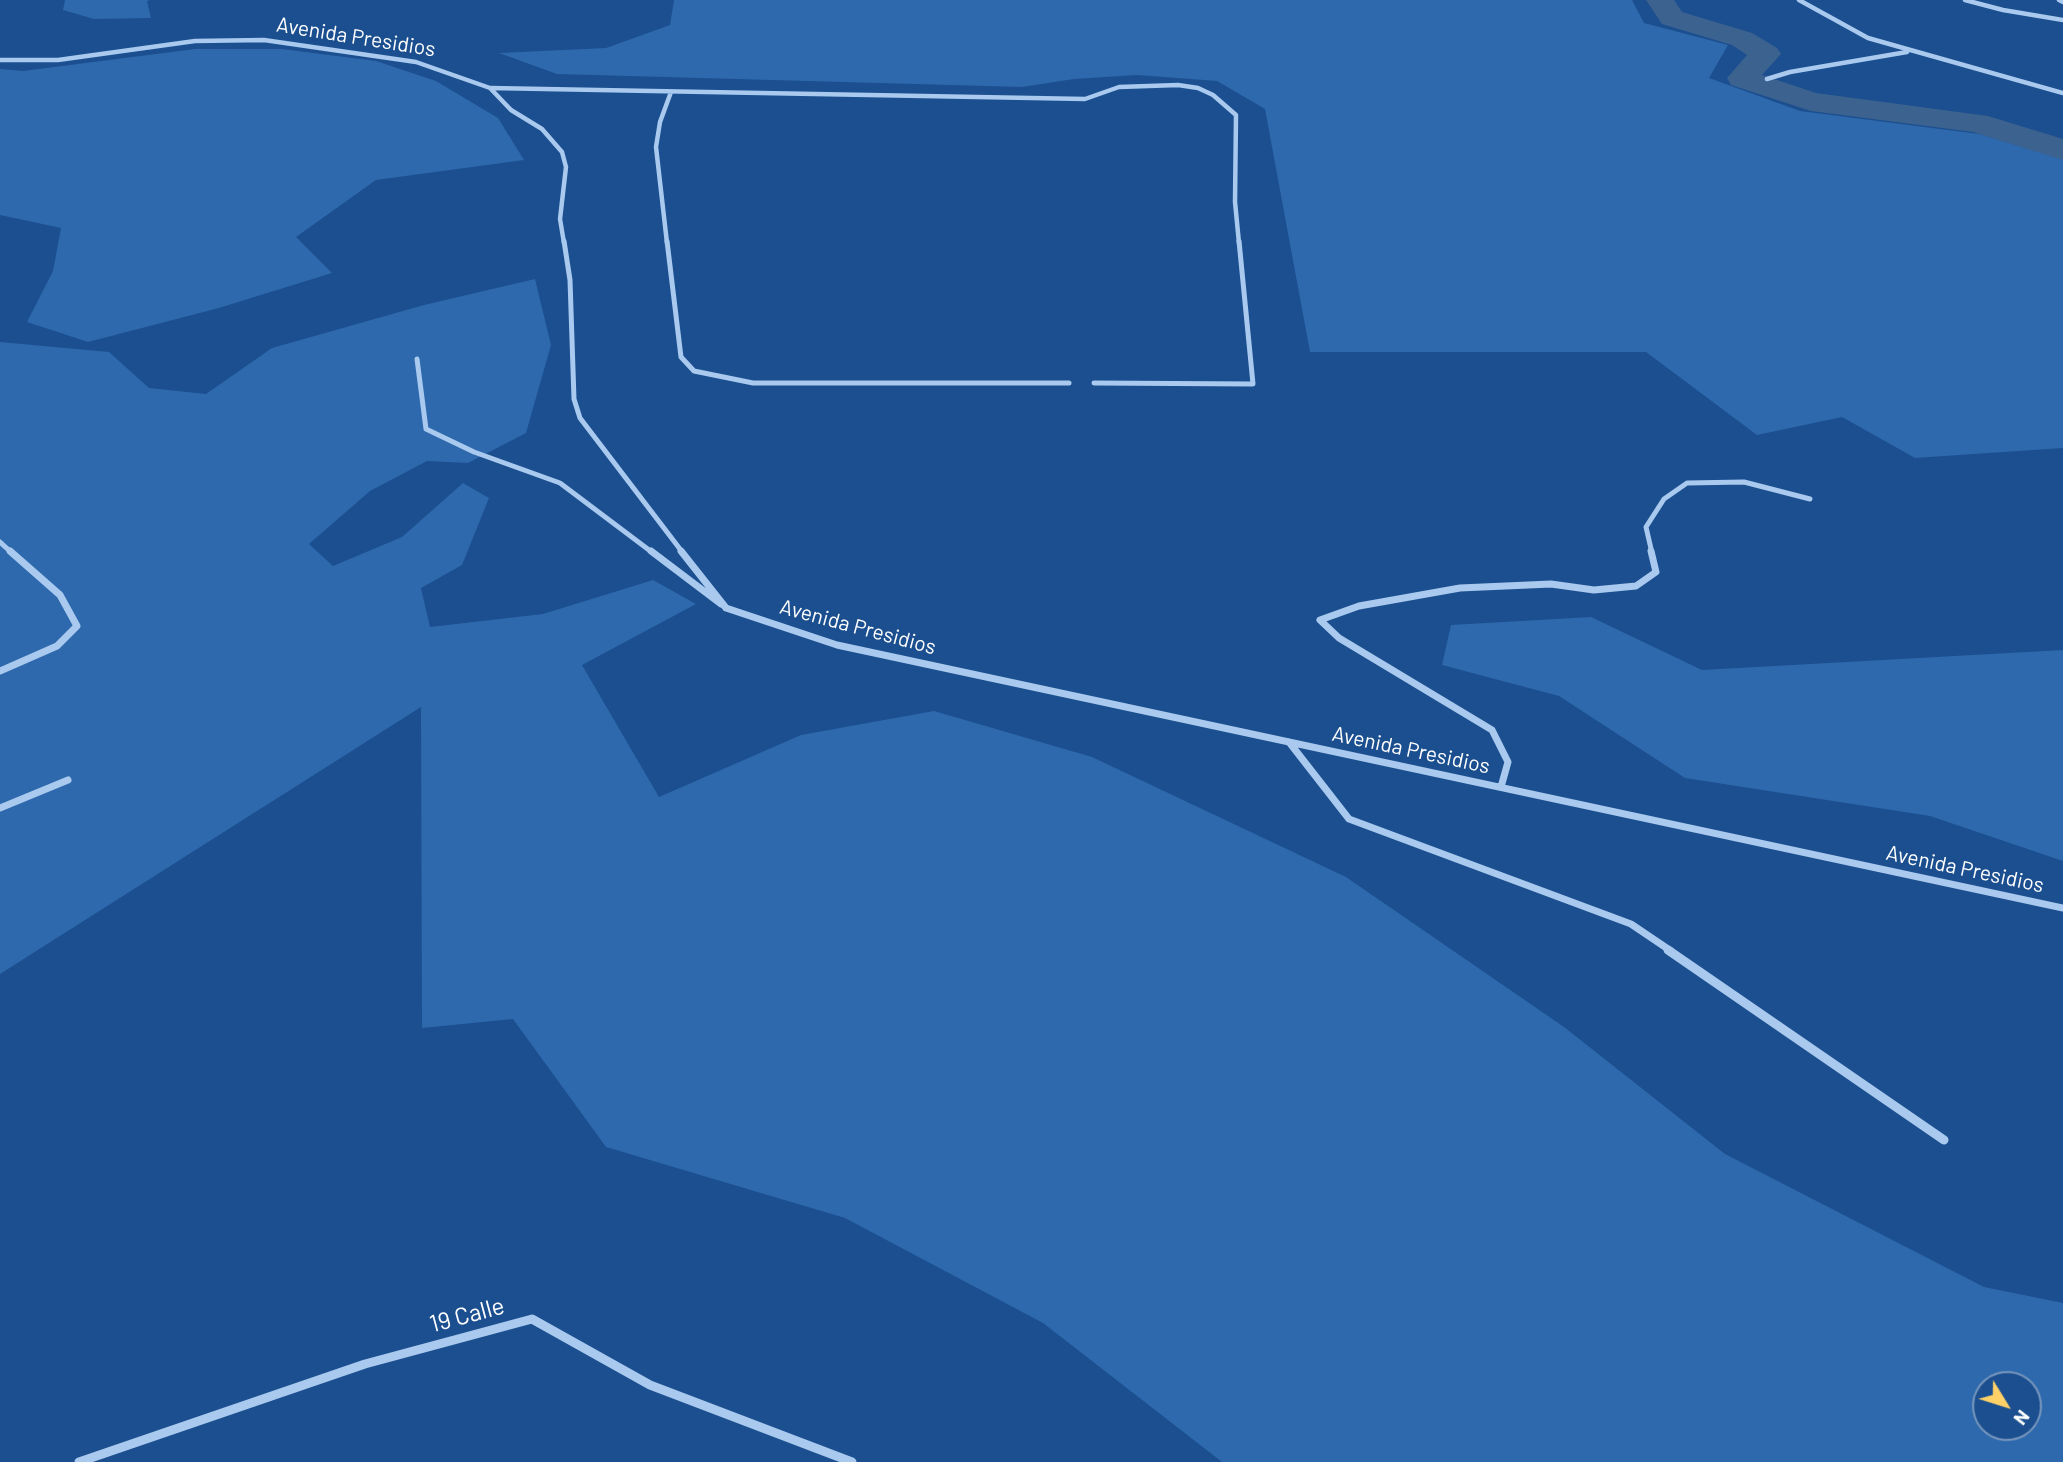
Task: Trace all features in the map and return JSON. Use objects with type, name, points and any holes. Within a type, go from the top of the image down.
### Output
[{"type":"street","points":[[1799,0],[1868,38],[2063,93]]},
{"type":"street","points":[[1965,0],[2003,10],[2063,19]]},
{"type":"street","name":"Avenida Presidios","points":[[0,60],[58,60],[186,42],[264,40],[416,62],[490,88],[511,110],[542,128],[562,152],[566,167],[560,219],[570,280],[574,399],[580,418],[595,441],[726,608],[837,645],[2063,908]]},
{"type":"street","points":[[1767,79],[1790,72],[1907,51]]},
{"type":"street","points":[[490,88],[1086,99],[1119,87],[1178,85],[1198,88],[1213,95],[1236,115],[1235,202],[1253,384],[1094,383]]},
{"type":"street","points":[[671,92],[660,122],[656,147],[681,357],[694,371],[753,383],[1069,383]]},
{"type":"street","points":[[417,359],[426,429],[474,452],[560,484],[726,608]]},
{"type":"street","points":[[1501,788],[1508,762],[1492,730],[1339,638],[1320,620],[1359,606],[1460,588],[1552,584],[1594,590],[1636,586],[1656,572],[1646,527],[1664,499],[1687,483],[1744,482],[1810,499]]},
{"type":"street","points":[[0,542],[60,595],[77,626],[57,646],[0,671]]},
{"type":"street","points":[[1288,742],[1349,819],[1631,925],[1944,1140]]},
{"type":"street","points":[[0,808],[68,780]]},
{"type":"street","name":"19 Calle","points":[[79,1462],[365,1364],[532,1319],[650,1385],[852,1462]]},
{"type":"shaded area","points":[[65,0],[150,0],[147,1],[151,18],[94,19],[63,10]]},
{"type":"shaded area","points":[[674,0],[1632,0],[1644,23],[1728,45],[1709,78],[1800,111],[1979,134],[2063,159],[2063,448],[1915,458],[1842,417],[1757,435],[1646,352],[1310,352],[1265,109],[1217,81],[1137,75],[1074,79],[1022,87],[557,74],[499,53],[606,48],[670,25]]},
{"type":"shaded area","points":[[195,49],[282,49],[376,61],[436,81],[498,118],[524,160],[376,180],[296,237],[332,273],[219,308],[88,342],[27,322],[53,271],[61,228],[0,215],[0,69],[23,71]]},
{"type":"shaded area","points":[[535,279],[551,345],[526,433],[468,463],[427,461],[370,491],[309,544],[333,566],[402,537],[463,483],[489,498],[462,565],[421,588],[430,627],[543,614],[653,580],[696,604],[582,665],[659,797],[801,735],[934,711],[1092,757],[1346,877],[1564,1027],[1725,1154],[1984,1287],[2063,1303],[2063,1462],[1222,1462],[1043,1323],[845,1218],[606,1147],[513,1019],[422,1028],[421,707],[0,974],[0,342],[109,352],[149,388],[206,394],[272,348],[424,305]]},
{"type":"shaded area","points":[[1591,617],[1702,670],[2063,650],[2063,861],[1930,816],[1685,778],[1559,696],[1442,665],[1451,625]]},
{"type":"waterway","points":[[1660,0],[1672,18],[1742,39],[1766,54],[1742,78],[1811,102],[1977,123],[2063,150]]}]
